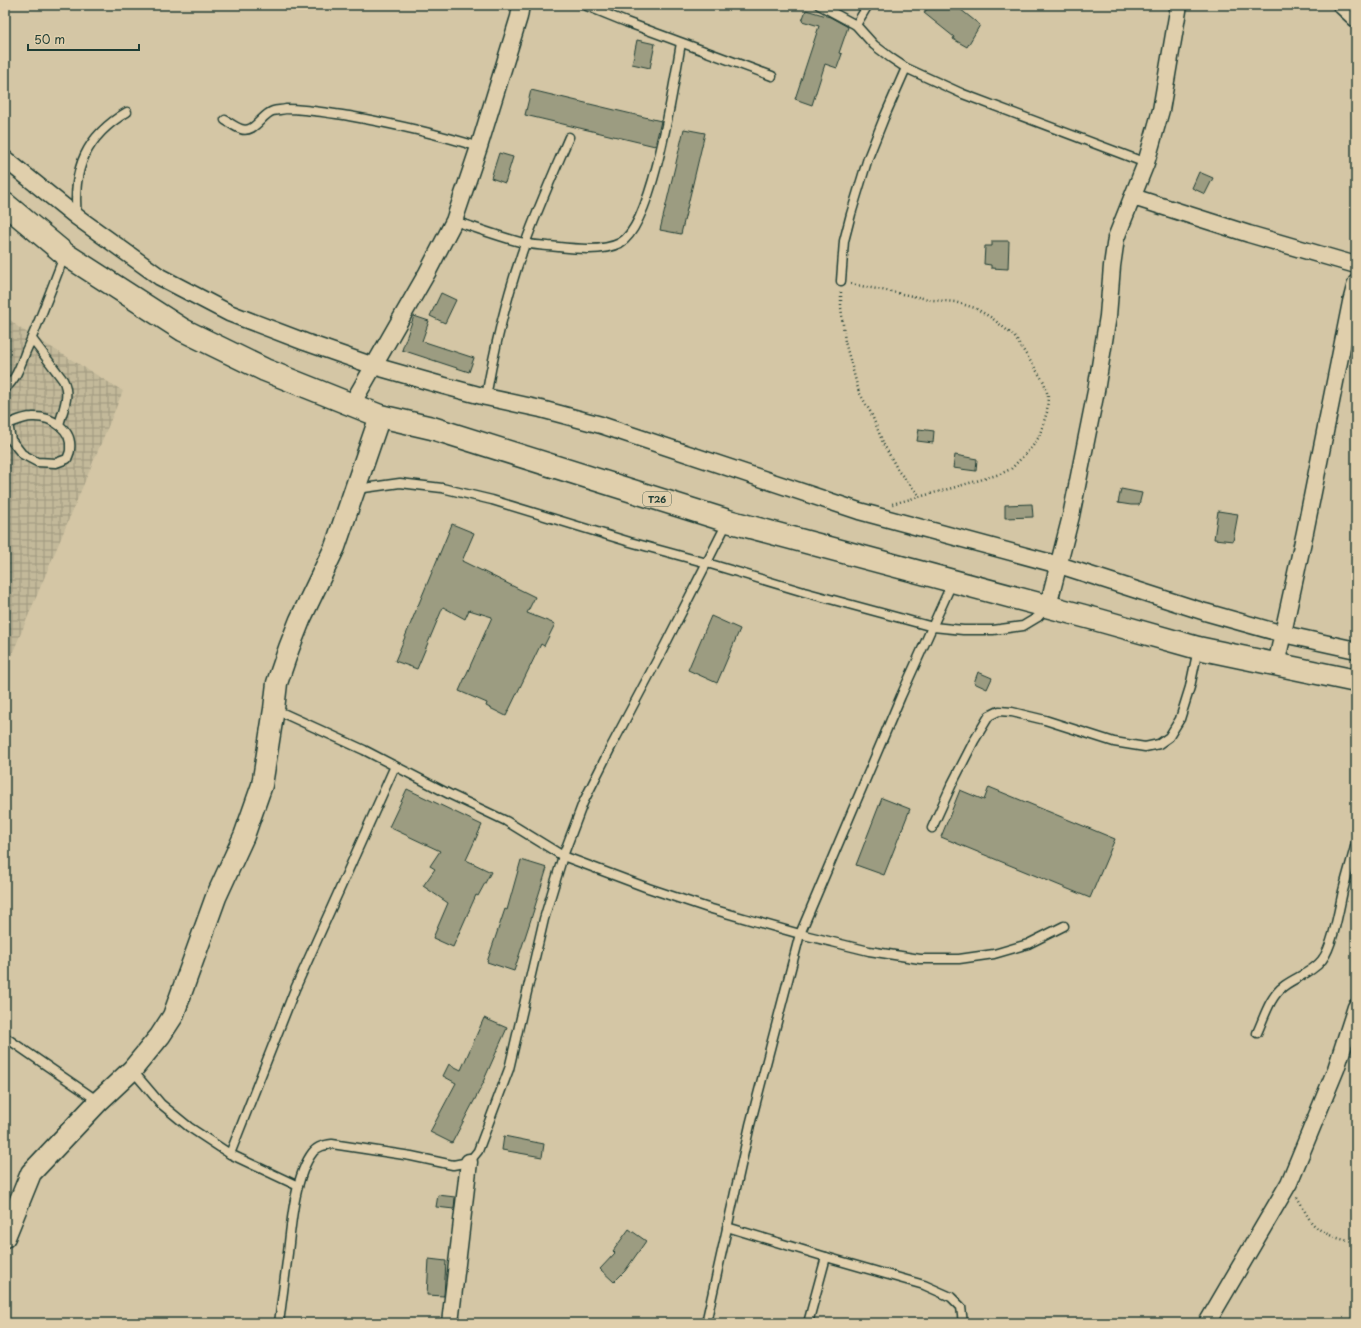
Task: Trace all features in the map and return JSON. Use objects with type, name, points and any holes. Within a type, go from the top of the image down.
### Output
[{"type":"highway","name":"T26","points":[[5,204],[65,254],[183,330],[265,370],[380,416],[432,428],[728,521],[1048,606],[1198,648],[1356,681]]},
{"type":"street","points":[[352,404],[427,273],[454,221],[479,147],[517,24],[521,5]]},
{"type":"street","points":[[1048,606],[1071,516],[1096,391],[1108,316],[1116,238],[1146,163],[1161,110],[1179,5]]},
{"type":"street","points":[[1341,5],[1356,19]]},
{"type":"street","points":[[5,159],[77,217],[160,277],[222,309],[305,342],[374,366],[486,397],[601,424],[859,511],[1059,565],[1204,612],[1283,634],[1356,650]]},
{"type":"street","points":[[1133,197],[1249,234],[1356,265]]},
{"type":"street","points":[[1276,665],[1356,283]]},
{"type":"street","points":[[5,1236],[31,1173],[99,1101],[132,1070],[160,1036],[173,1016],[216,897],[244,836],[262,785],[277,683],[289,648],[300,620],[335,547],[380,416]]},
{"type":"street","points":[[1206,1323],[1289,1183],[1336,1069],[1356,1007]]},
{"type":"street","points":[[450,1323],[469,1162]]},
{"type":"lane","points":[[584,5],[772,76]]},
{"type":"lane","points":[[819,5],[856,25],[874,45],[906,68],[963,94],[1146,163]]},
{"type":"lane","points":[[856,25],[868,5]]},
{"type":"lane","points":[[454,221],[525,243],[586,249],[604,248],[620,243],[631,233],[638,221],[648,197],[656,168],[681,42]]},
{"type":"lane","points":[[841,281],[844,241],[853,207],[868,158],[906,68]]},
{"type":"lane","points":[[225,120],[241,129],[247,130],[254,126],[264,116],[273,111],[285,109],[318,111],[401,125],[449,137],[479,147]]},
{"type":"lane","points":[[77,217],[77,179],[83,156],[95,139],[113,120],[127,112]]},
{"type":"lane","points":[[486,397],[492,359],[513,281],[525,243],[568,137]]},
{"type":"lane","points":[[5,388],[12,382],[32,339],[65,254]]},
{"type":"lane","points":[[32,339],[66,387],[67,393],[59,424]]},
{"type":"lane","points":[[31,416],[44,417],[59,424],[68,435],[70,449],[67,459],[56,464],[37,462],[22,454],[12,440],[7,423],[31,416]]},
{"type":"lane","points":[[355,489],[400,483],[442,488],[492,500],[630,542],[707,562],[804,592],[933,626],[962,630],[993,630],[1023,626],[1038,618],[1048,606]]},
{"type":"lane","points":[[279,1323],[298,1186],[307,1162],[314,1151],[322,1146],[332,1144],[404,1155],[453,1165],[469,1162],[478,1152],[509,1069],[544,919],[563,856],[584,803],[611,747],[728,521]]},
{"type":"lane","points":[[706,1323],[750,1125],[800,934],[901,696],[953,581]]},
{"type":"lane","points":[[932,828],[955,778],[989,716],[999,711],[1012,712],[1045,720],[1114,742],[1145,747],[1159,744],[1169,737],[1180,719],[1190,687],[1198,648]]},
{"type":"lane","points":[[274,709],[364,750],[506,821],[563,856],[686,901],[800,934],[869,951],[920,959],[959,959],[994,954],[1028,944],[1064,926]]},
{"type":"lane","points":[[230,1154],[295,989],[395,766]]},
{"type":"lane","points":[[1257,1033],[1274,996],[1283,986],[1315,967],[1322,960],[1335,928],[1346,877],[1356,843]]},
{"type":"lane","points":[[5,1037],[99,1101]]},
{"type":"lane","points":[[132,1070],[161,1104],[190,1127],[230,1154],[298,1186]]},
{"type":"lane","points":[[727,1227],[924,1285],[951,1297],[961,1307],[963,1323]]},
{"type":"lane","points":[[808,1323],[826,1257]]},
{"type":"path","points":[[889,505],[956,487],[1000,474],[1011,469],[1032,447],[1038,436],[1047,412],[1048,396],[1044,382],[1014,336],[992,318],[975,308],[955,302],[904,295],[841,281],[841,307],[845,342],[859,392],[871,414],[884,445],[899,472],[920,496]]},
{"type":"path","points":[[1289,1183],[1312,1223],[1331,1236],[1356,1243]]},
{"type":"shaded area","points":[[5,315],[18,327],[123,391],[5,671]]},
{"type":"building","points":[[930,5],[955,5],[980,25],[967,47],[953,39],[954,37],[924,13]]},
{"type":"building","points":[[806,10],[830,17],[848,27],[839,53],[842,54],[837,68],[825,64],[812,105],[795,99],[819,26],[802,21]]},
{"type":"building","points":[[637,40],[655,44],[650,68],[632,64]]},
{"type":"building","points":[[531,90],[661,121],[655,146],[525,115]]},
{"type":"building","points":[[684,129],[705,133],[681,234],[660,230]]},
{"type":"building","points":[[499,153],[513,157],[505,183],[491,178]]},
{"type":"building","points":[[1199,172],[1213,178],[1205,194],[1192,188]]},
{"type":"building","points":[[992,241],[1009,241],[1008,269],[991,268],[991,265],[984,264],[985,246],[992,246]]},
{"type":"building","points":[[441,293],[456,300],[445,323],[430,316]]},
{"type":"building","points":[[414,316],[429,321],[422,341],[474,358],[469,372],[402,350]]},
{"type":"building","points":[[919,429],[934,431],[933,443],[917,441]]},
{"type":"building","points":[[955,455],[977,459],[976,471],[953,468]]},
{"type":"building","points":[[1121,489],[1142,493],[1139,505],[1118,503]]},
{"type":"building","points":[[1032,504],[1033,517],[1005,518],[1005,505]]},
{"type":"building","points":[[1218,511],[1238,514],[1233,541],[1214,539]]},
{"type":"building","points":[[452,524],[474,533],[462,561],[535,597],[527,613],[555,624],[544,646],[541,644],[506,716],[486,706],[487,703],[459,691],[492,617],[469,610],[465,619],[443,607],[417,669],[395,661]]},
{"type":"building","points":[[711,616],[740,629],[717,683],[688,670]]},
{"type":"building","points":[[978,672],[992,678],[987,689],[974,683]]},
{"type":"building","points":[[989,787],[1115,839],[1090,898],[941,837],[960,790],[984,800]]},
{"type":"building","points":[[407,789],[482,825],[466,860],[491,872],[478,896],[476,895],[453,947],[433,938],[448,903],[423,886],[435,869],[430,866],[440,851],[389,827]]},
{"type":"building","points":[[882,798],[910,809],[884,875],[856,865]]},
{"type":"building","points":[[521,860],[547,868],[514,971],[487,962],[505,909],[507,910]]},
{"type":"building","points":[[484,1018],[507,1028],[484,1082],[452,1143],[430,1132],[456,1083],[443,1076],[449,1064],[461,1070]]},
{"type":"building","points":[[504,1136],[544,1144],[542,1157],[502,1150]]},
{"type":"building","points":[[438,1195],[455,1197],[454,1209],[436,1207]]},
{"type":"building","points":[[629,1229],[646,1241],[625,1271],[614,1282],[600,1269],[615,1253],[613,1251]]},
{"type":"building","points":[[429,1259],[446,1261],[444,1296],[427,1295]]}]
